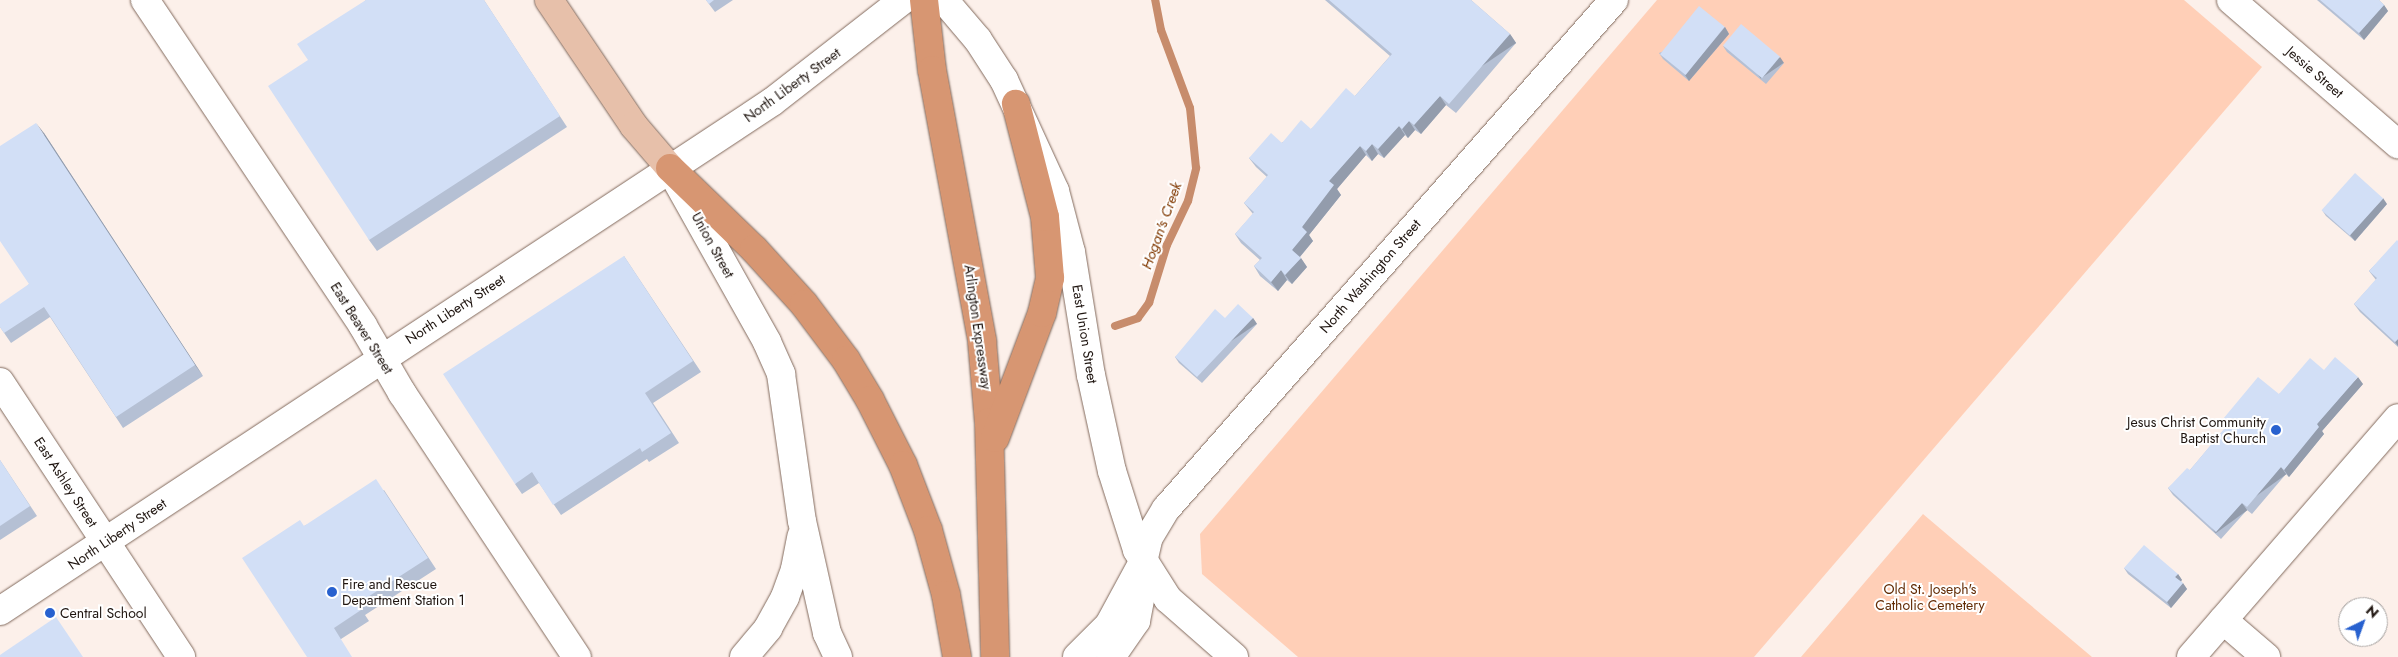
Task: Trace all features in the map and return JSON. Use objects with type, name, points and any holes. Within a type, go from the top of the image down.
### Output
[{"type":"highway","name":"Arlington Expressway","points":[[924,0],[932,70],[976,295],[986,383],[995,657]]},
{"type":"highway","points":[[990,464],[998,426],[1042,313],[1050,278],[1045,217],[1016,104]]},
{"type":"highway","points":[[670,168],[782,279],[846,360],[882,422],[912,486],[936,553],[950,614],[957,657]]},
{"type":"main road","name":"Union Street","points":[[549,0],[625,114],[670,168]]},
{"type":"street","name":"East Beaver Street","points":[[145,0],[382,357],[577,657]]},
{"type":"street","name":"North Liberty Street","points":[[0,611],[792,88],[903,0]]},
{"type":"street","name":"East Union Street","points":[[944,0],[978,40],[1016,104],[1048,172],[1062,215],[1076,272],[1091,375],[1112,471],[1127,524],[1143,562],[1168,599],[1234,657]]},
{"type":"street","name":"North Washington Street","points":[[1111,657],[1132,630],[1140,610],[1143,562],[1149,537],[1166,509],[1614,0]]},
{"type":"street","name":"Jessie Street","points":[[2231,0],[2398,144]]},
{"type":"street","name":"Union Street","points":[[670,168],[777,363],[785,396],[802,521],[827,633],[838,657]]},
{"type":"street","name":"East Ashley Street","points":[[0,382],[180,657]]},
{"type":"street","points":[[2191,657],[2398,418]]},
{"type":"street","name":"Union Street","points":[[744,657],[768,628],[785,597],[799,554],[802,521]]},
{"type":"street","name":"North Washington Street","points":[[1077,657],[1112,620],[1143,562]]},
{"type":"street","points":[[2223,620],[2266,657]]},
{"type":"green space","points":[[1657,0],[2184,0],[2262,67],[1754,657],[1298,657],[1202,574],[1200,534]]},
{"type":"green space","name":"Old St. Joseph's Catholic Cemetery","points":[[1923,514],[2022,598],[2092,657],[1801,657]]},
{"type":"building","points":[[366,0],[484,0],[560,116],[369,240],[268,86],[308,60],[297,44]]},
{"type":"building","points":[[706,0],[714,0],[709,4]]},
{"type":"building","points":[[1329,0],[1471,0],[1510,34],[1449,104],[1440,96],[1414,125],[1409,121],[1402,129],[1399,126],[1378,149],[1372,144],[1366,151],[1360,146],[1329,181],[1334,185],[1302,227],[1307,232],[1292,250],[1301,258],[1285,275],[1281,270],[1271,282],[1254,266],[1262,258],[1235,234],[1254,212],[1244,203],[1268,175],[1249,158],[1271,133],[1282,143],[1301,120],[1311,129],[1346,88],[1355,96],[1392,54]]},
{"type":"building","points":[[2320,0],[2379,0],[2384,5],[2359,33]]},
{"type":"building","points":[[1699,6],[1725,27],[1686,75],[1660,54]]},
{"type":"building","points":[[1741,24],[1780,57],[1762,78],[1723,45]]},
{"type":"building","points":[[36,123],[195,365],[116,417],[44,307],[4,333],[0,327],[0,304],[29,284],[0,241],[0,146]]},
{"type":"building","points":[[2355,173],[2383,198],[2350,236],[2322,210]]},
{"type":"building","points":[[2397,240],[2398,339],[2395,342],[2354,304],[2377,278],[2369,271]]},
{"type":"building","points":[[624,256],[693,361],[645,393],[671,433],[642,452],[640,448],[553,505],[532,472],[515,484],[443,374]]},
{"type":"building","points":[[1238,304],[1253,318],[1197,377],[1175,357],[1215,309],[1225,318]]},
{"type":"building","points":[[2335,357],[2358,377],[2317,424],[2319,427],[2284,470],[2281,467],[2247,507],[2242,503],[2216,532],[2168,488],[2187,468],[2190,470],[2229,423],[2223,419],[2258,377],[2279,394],[2310,358],[2324,370]]},
{"type":"building","points":[[0,460],[30,506],[0,526]]},
{"type":"building","name":"Fire and Rescue Department Station 1","points":[[376,479],[428,558],[357,604],[361,610],[334,628],[352,657],[307,657],[242,558],[300,520],[304,526]]},
{"type":"building","points":[[2144,545],[2178,574],[2175,577],[2183,583],[2167,602],[2124,568]]},
{"type":"building","points":[[56,617],[83,657],[0,657],[0,655]]},
{"type":"waterway","name":"Hogan's Creek","points":[[1115,326],[1138,318],[1149,303],[1167,245],[1188,201],[1196,168],[1190,108],[1161,30],[1155,0]]},
{"type":"place","name":"Jesus Christ Community Baptist Church","points":[[2276,430]]},
{"type":"place","name":"Fire and Rescue Department Station 1","points":[[332,592]]},
{"type":"place","name":"Central School","points":[[50,613]]}]
